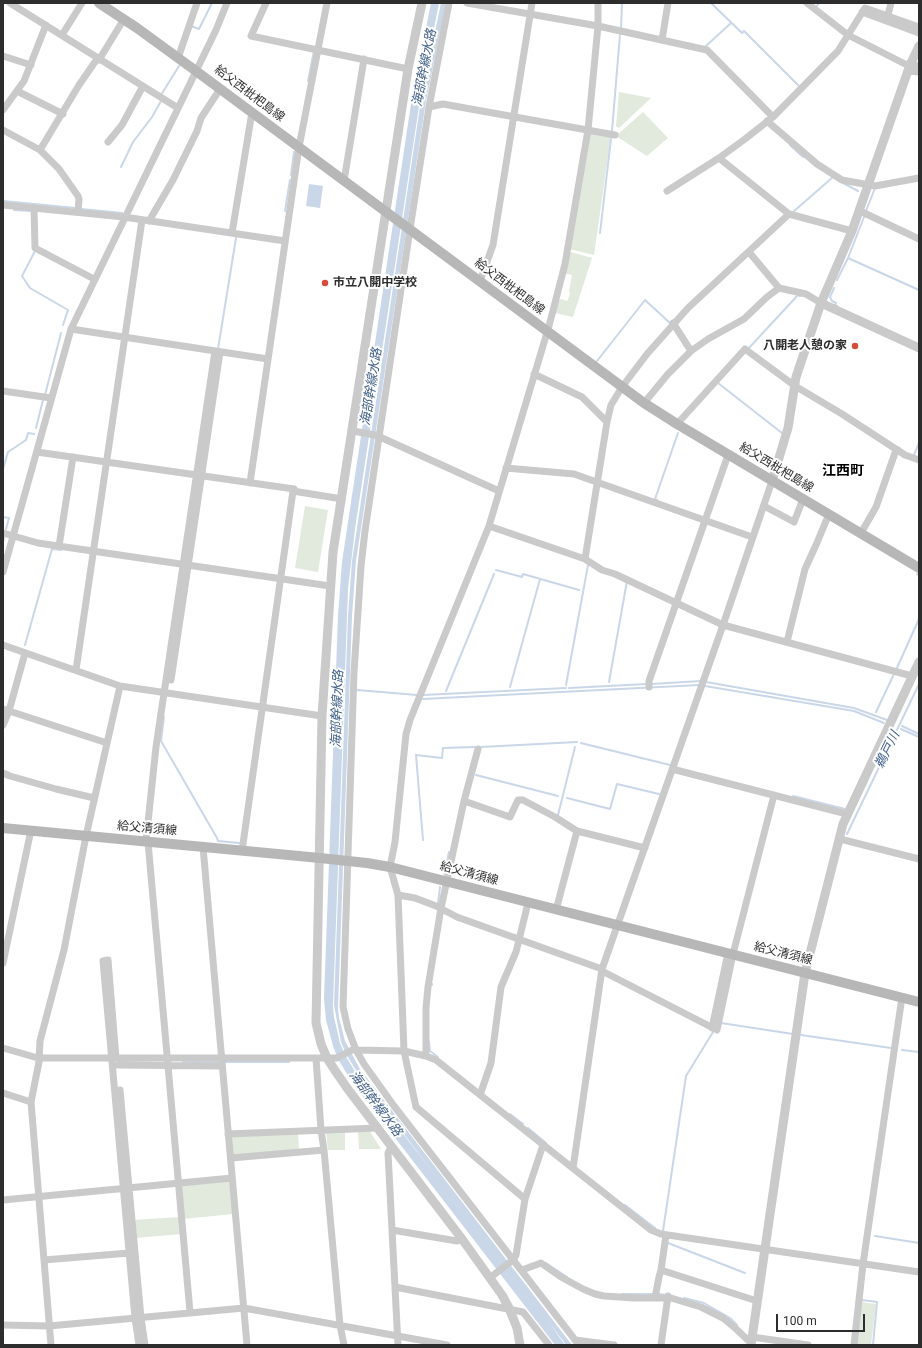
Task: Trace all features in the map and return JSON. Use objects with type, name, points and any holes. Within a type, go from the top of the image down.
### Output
[{"type":"main road","name":"給父西枇杷島線","points":[[104,4],[644,403],[728,455],[919,568]]},
{"type":"main road","name":"給父清須線","points":[[3,828],[323,858],[390,867],[919,1002]]},
{"type":"street","points":[[10,3],[178,108]]},
{"type":"street","points":[[62,35],[82,3]]},
{"type":"street","points":[[178,58],[197,3]]},
{"type":"street","points":[[3,572],[71,329],[216,30],[227,3]]},
{"type":"street","points":[[266,3],[250,36],[408,69]]},
{"type":"street","points":[[250,483],[299,147],[327,3]]},
{"type":"street","points":[[422,3],[408,69],[389,214],[356,432],[342,499],[330,586],[322,716],[323,858],[316,1024],[321,1044],[327,1058],[346,1088],[462,1239],[494,1275],[517,1328],[520,1345]]},
{"type":"street","points":[[449,3],[429,107],[409,228],[365,531],[357,613],[346,861],[343,1007],[354,1050],[394,1106],[577,1342],[614,1345]]},
{"type":"street","points":[[467,3],[598,26],[707,50],[770,119],[811,160],[836,177],[849,182],[879,186],[919,178]]},
{"type":"street","points":[[480,282],[493,246],[532,3]]},
{"type":"street","points":[[525,1198],[416,1107],[404,1051],[398,895],[390,867],[395,842],[406,734],[410,720],[489,526],[547,331],[565,264],[588,130],[598,26],[598,3]]},
{"type":"street","points":[[662,40],[668,3]]},
{"type":"street","points":[[807,3],[848,35],[913,67],[919,72]]},
{"type":"street","points":[[888,18],[891,3]]},
{"type":"street","points":[[667,191],[719,158],[770,119],[838,51],[865,8],[919,32]]},
{"type":"street","points":[[888,18],[919,27]]},
{"type":"street","points":[[40,150],[63,114],[79,85],[124,19]]},
{"type":"street","points":[[3,110],[24,81],[46,25]]},
{"type":"street","points":[[573,1168],[602,970],[764,506],[788,428],[796,377],[821,303],[860,211],[913,67],[919,46]]},
{"type":"street","points":[[3,56],[31,65]]},
{"type":"street","points":[[344,181],[364,59]]},
{"type":"street","points":[[108,142],[122,125],[143,86]]},
{"type":"street","points":[[76,670],[125,337],[145,220],[177,173],[197,131],[201,118],[220,89]]},
{"type":"street","points":[[17,91],[63,114]]},
{"type":"street","points":[[431,97],[443,104],[615,135]]},
{"type":"street","points":[[429,107],[443,104]]},
{"type":"street","points":[[232,233],[252,112]]},
{"type":"street","points":[[3,130],[40,150],[59,169],[78,196],[78,212]]},
{"type":"street","points":[[719,158],[789,214],[852,231]]},
{"type":"street","points":[[3,205],[124,217],[285,241]]},
{"type":"street","points":[[34,208],[35,248],[94,279]]},
{"type":"street","points":[[860,211],[919,239]]},
{"type":"street","points":[[586,559],[607,422],[612,405],[622,387],[646,354],[673,323],[789,214]]},
{"type":"street","points":[[749,252],[779,288],[806,294],[821,303],[919,348]]},
{"type":"street","points":[[644,403],[668,374],[691,351],[708,339],[744,319],[767,297],[779,288]]},
{"type":"street","points":[[673,323],[691,351]]},
{"type":"street","points":[[71,329],[268,359]]},
{"type":"street","points":[[677,424],[745,349],[795,386],[842,414],[905,455],[919,460]]},
{"type":"street","points":[[190,1312],[147,842],[156,747],[167,693],[218,351]]},
{"type":"street","points":[[534,374],[582,397],[607,422]]},
{"type":"street","points":[[3,391],[52,398]]},
{"type":"street","points":[[356,432],[379,436],[499,491]]},
{"type":"street","points":[[860,533],[876,507],[894,453],[898,450]]},
{"type":"street","points":[[37,452],[294,489],[242,851]]},
{"type":"street","points":[[649,686],[649,681],[728,455]]},
{"type":"street","points":[[59,546],[73,457]]},
{"type":"street","points":[[506,468],[574,474],[752,537]]},
{"type":"street","points":[[293,492],[342,499]]},
{"type":"street","points":[[764,506],[794,522],[803,499]]},
{"type":"street","points":[[787,642],[805,569],[829,514]]},
{"type":"street","points":[[489,526],[586,559],[602,570],[615,574],[723,625],[912,676]]},
{"type":"street","points":[[3,533],[38,543],[330,586]]},
{"type":"street","points":[[3,645],[120,686],[322,716]]},
{"type":"street","points":[[3,725],[6,710],[25,653]]},
{"type":"street","points":[[751,1342],[805,973],[840,837],[848,814],[919,662]]},
{"type":"street","points":[[51,1345],[31,1102],[39,1062],[40,1041],[64,950],[94,798],[120,686]]},
{"type":"street","points":[[6,710],[107,743]]},
{"type":"street","points":[[426,1056],[426,1008],[440,908],[464,801],[478,749]]},
{"type":"street","points":[[672,769],[848,814]]},
{"type":"street","points":[[3,773],[56,789],[94,798]]},
{"type":"street","points":[[398,895],[415,898],[457,917],[602,970],[717,1030],[730,954],[774,795]]},
{"type":"street","points":[[464,801],[510,817],[518,800],[523,800],[577,831],[645,848]]},
{"type":"street","points":[[3,963],[6,931],[31,830]]},
{"type":"street","points":[[556,910],[577,831]]},
{"type":"street","points":[[840,837],[919,854]]},
{"type":"street","points":[[840,837],[919,859]]},
{"type":"street","points":[[203,847],[247,1345]]},
{"type":"street","points":[[480,1095],[491,1063],[501,986],[520,940],[528,903]]},
{"type":"street","points":[[116,1061],[103,960],[108,960],[139,1345]]},
{"type":"street","points":[[854,1345],[863,1264],[902,998]]},
{"type":"street","points":[[3,1048],[38,1058],[167,1062],[222,1062],[337,1058],[354,1050],[404,1051],[426,1056],[436,1060],[651,1230],[666,1235],[919,1272]]},
{"type":"street","points":[[316,1058],[321,1130],[340,1325],[344,1345]]},
{"type":"street","points":[[3,1093],[31,1102]]},
{"type":"street","points":[[228,1134],[377,1128]]},
{"type":"street","points":[[494,1275],[516,1255],[525,1198],[543,1144]]},
{"type":"street","points":[[391,1147],[388,1153],[398,1345]]},
{"type":"street","points":[[230,1158],[324,1150]]},
{"type":"street","points":[[3,1200],[232,1178]]},
{"type":"street","points":[[126,1188],[129,1253],[138,1318],[145,1345]]},
{"type":"street","points":[[392,1230],[456,1240],[462,1239]]},
{"type":"street","points":[[655,1298],[666,1235]]},
{"type":"street","points":[[44,1260],[129,1253]]},
{"type":"street","points":[[522,1270],[541,1263],[561,1277],[595,1294],[619,1297],[667,1297],[702,1307],[723,1318],[751,1342],[808,1345]]},
{"type":"street","points":[[661,1270],[757,1301]]},
{"type":"street","points":[[395,1287],[524,1312],[549,1345]]},
{"type":"street","points":[[661,1345],[667,1297]]},
{"type":"street","points":[[3,1325],[49,1326],[244,1308],[398,1336],[412,1342],[447,1345]]},
{"type":"shaded area","points":[[619,92],[651,98],[619,128],[616,126]]},
{"type":"shaded area","points":[[643,112],[668,138],[647,156],[616,136]]},
{"type":"shaded area","points":[[590,133],[611,136],[594,255],[569,249]]},
{"type":"shaded area","points":[[571,252],[592,258],[573,317],[555,313],[559,300],[561,299],[567,301],[570,294],[569,291],[572,275],[564,273],[568,254]]},
{"type":"shaded area","points":[[305,506],[328,510],[318,572],[295,568]]},
{"type":"shaded area","points":[[369,1130],[381,1149],[359,1149],[358,1131]]},
{"type":"shaded area","points":[[326,1131],[345,1131],[345,1150],[328,1150]]},
{"type":"shaded area","points":[[298,1133],[299,1150],[233,1157],[231,1135]]},
{"type":"shaded area","points":[[229,1181],[233,1214],[183,1219],[182,1185]]},
{"type":"shaded area","points":[[180,1217],[182,1234],[135,1238],[133,1220]]},
{"type":"shaded area","points":[[861,1302],[876,1304],[871,1345],[856,1345]]},
{"type":"water","name":"海部幹線水路","points":[[431,3],[439,3],[420,100],[355,529],[348,589],[333,1005],[334,1017],[340,1043],[345,1055],[356,1073],[435,1175],[357,1072],[346,1054],[341,1042],[334,1005],[348,616],[352,561],[421,100],[441,3],[446,3],[426,101],[356,561],[352,616],[338,1008],[345,1041],[360,1069],[572,1345],[566,1345],[548,1321],[565,1345],[555,1345],[352,1082],[338,1059],[326,1020],[324,999],[338,616],[342,562],[411,104]]},
{"type":"water","points":[[309,184],[323,186],[320,208],[306,206]]},
{"type":"waterway","points":[[191,28],[191,26],[199,29],[212,3]]},
{"type":"waterway","points":[[621,29],[622,3]]},
{"type":"waterway","points":[[711,3],[742,33],[744,31],[799,86]]},
{"type":"waterway","points":[[816,7],[819,3]]},
{"type":"waterway","points":[[706,46],[731,23]]},
{"type":"waterway","points":[[612,131],[620,34]]},
{"type":"waterway","points":[[308,81],[314,51]]},
{"type":"waterway","points":[[161,95],[179,66]]},
{"type":"waterway","points":[[121,167],[133,142],[152,117],[161,101]]},
{"type":"waterway","points":[[600,233],[611,139]]},
{"type":"waterway","points":[[790,145],[803,157]]},
{"type":"waterway","points":[[291,175],[294,152]]},
{"type":"waterway","points":[[793,212],[833,177]]},
{"type":"waterway","points":[[285,211],[290,180]]},
{"type":"waterway","points":[[843,183],[858,191]]},
{"type":"waterway","points":[[866,211],[875,188]]},
{"type":"waterway","points":[[3,201],[76,208]]},
{"type":"waterway","points":[[81,209],[122,213]]},
{"type":"waterway","points":[[14,210],[31,211]]},
{"type":"waterway","points":[[837,280],[848,258],[864,217]]},
{"type":"waterway","points":[[218,349],[236,238]]},
{"type":"waterway","points":[[35,251],[22,276],[30,288],[68,310],[63,325]]},
{"type":"waterway","points":[[848,258],[919,290]]},
{"type":"waterway","points":[[834,288],[830,297],[837,306]]},
{"type":"waterway","points":[[748,349],[798,295],[800,296]]},
{"type":"waterway","points":[[597,361],[645,300],[670,323]]},
{"type":"waterway","points":[[45,395],[61,333]]},
{"type":"waterway","points":[[718,383],[782,433]]},
{"type":"waterway","points":[[36,428],[43,400]]},
{"type":"waterway","points":[[3,469],[8,452],[26,440],[28,433],[34,434]]},
{"type":"waterway","points":[[657,500],[655,499],[678,433]]},
{"type":"waterway","points":[[914,455],[919,443]]},
{"type":"waterway","points":[[3,517],[9,518],[6,529]]},
{"type":"waterway","points":[[3,542],[4,538]]},
{"type":"waterway","points":[[25,645],[52,549],[61,550]]},
{"type":"waterway","points":[[566,685],[589,565]]},
{"type":"waterway","points":[[496,570],[522,577],[523,574],[579,590]]},
{"type":"waterway","points":[[446,691],[494,574]]},
{"type":"waterway","points":[[510,687],[540,579]]},
{"type":"waterway","points":[[609,682],[627,581]]},
{"type":"waterway","points":[[896,670],[919,619]]},
{"type":"waterway","points":[[876,712],[894,674]]},
{"type":"waterway","points":[[651,684],[701,681]]},
{"type":"waterway","points":[[706,682],[854,708],[887,720]]},
{"type":"waterway","points":[[569,688],[647,684]]},
{"type":"waterway","name":"鵜戸川","points":[[847,834],[919,684]]},
{"type":"waterway","points":[[423,699],[699,685]]},
{"type":"waterway","points":[[705,686],[854,711],[884,723]]},
{"type":"waterway","points":[[423,695],[566,688]]},
{"type":"waterway","points":[[357,690],[417,695]]},
{"type":"waterway","points":[[164,717],[161,741],[218,841],[239,843]]},
{"type":"waterway","points":[[902,726],[919,734]]},
{"type":"waterway","points":[[901,729],[919,737]]},
{"type":"waterway","points":[[481,747],[577,742]]},
{"type":"waterway","points":[[581,743],[670,765]]},
{"type":"waterway","points":[[423,840],[416,755],[442,758],[443,748],[475,747]]},
{"type":"waterway","points":[[558,815],[575,747]]},
{"type":"waterway","points":[[476,775],[558,796]]},
{"type":"waterway","points":[[567,798],[610,809],[617,784],[659,794]]},
{"type":"waterway","points":[[793,796],[845,809]]},
{"type":"waterway","points":[[444,874],[449,852]]},
{"type":"waterway","points":[[438,903],[440,887]]},
{"type":"waterway","points":[[721,1023],[793,1034]]},
{"type":"waterway","points":[[663,1231],[686,1076],[713,1032]]},
{"type":"waterway","points":[[801,1035],[891,1048]]},
{"type":"waterway","points":[[429,1042],[430,1051],[438,1057]]},
{"type":"waterway","points":[[902,1050],[919,1052]]},
{"type":"waterway","points":[[183,1062],[220,1062]]},
{"type":"waterway","points":[[225,1062],[289,1062]]},
{"type":"waterway","points":[[510,1114],[523,1124]]},
{"type":"waterway","points":[[528,1128],[546,1143]]},
{"type":"waterway","points":[[625,1205],[655,1228]]},
{"type":"waterway","points":[[875,1236],[919,1243]]},
{"type":"waterway","points":[[668,1243],[745,1273]]},
{"type":"waterway","points":[[546,1263],[567,1277]]},
{"type":"waterway","points":[[622,1294],[652,1294]]},
{"type":"waterway","points":[[659,1294],[667,1295]]},
{"type":"waterway","points":[[684,1298],[704,1303],[730,1318],[737,1325]]},
{"type":"waterway","points":[[862,1300],[877,1302],[873,1345]]},
{"type":"place","name":"市立八開中学校","points":[[325,283]]},
{"type":"place","name":"八開老人憩の家","points":[[855,346]]},
{"type":"district","name":"江西町","points":[[843,471]]}]
